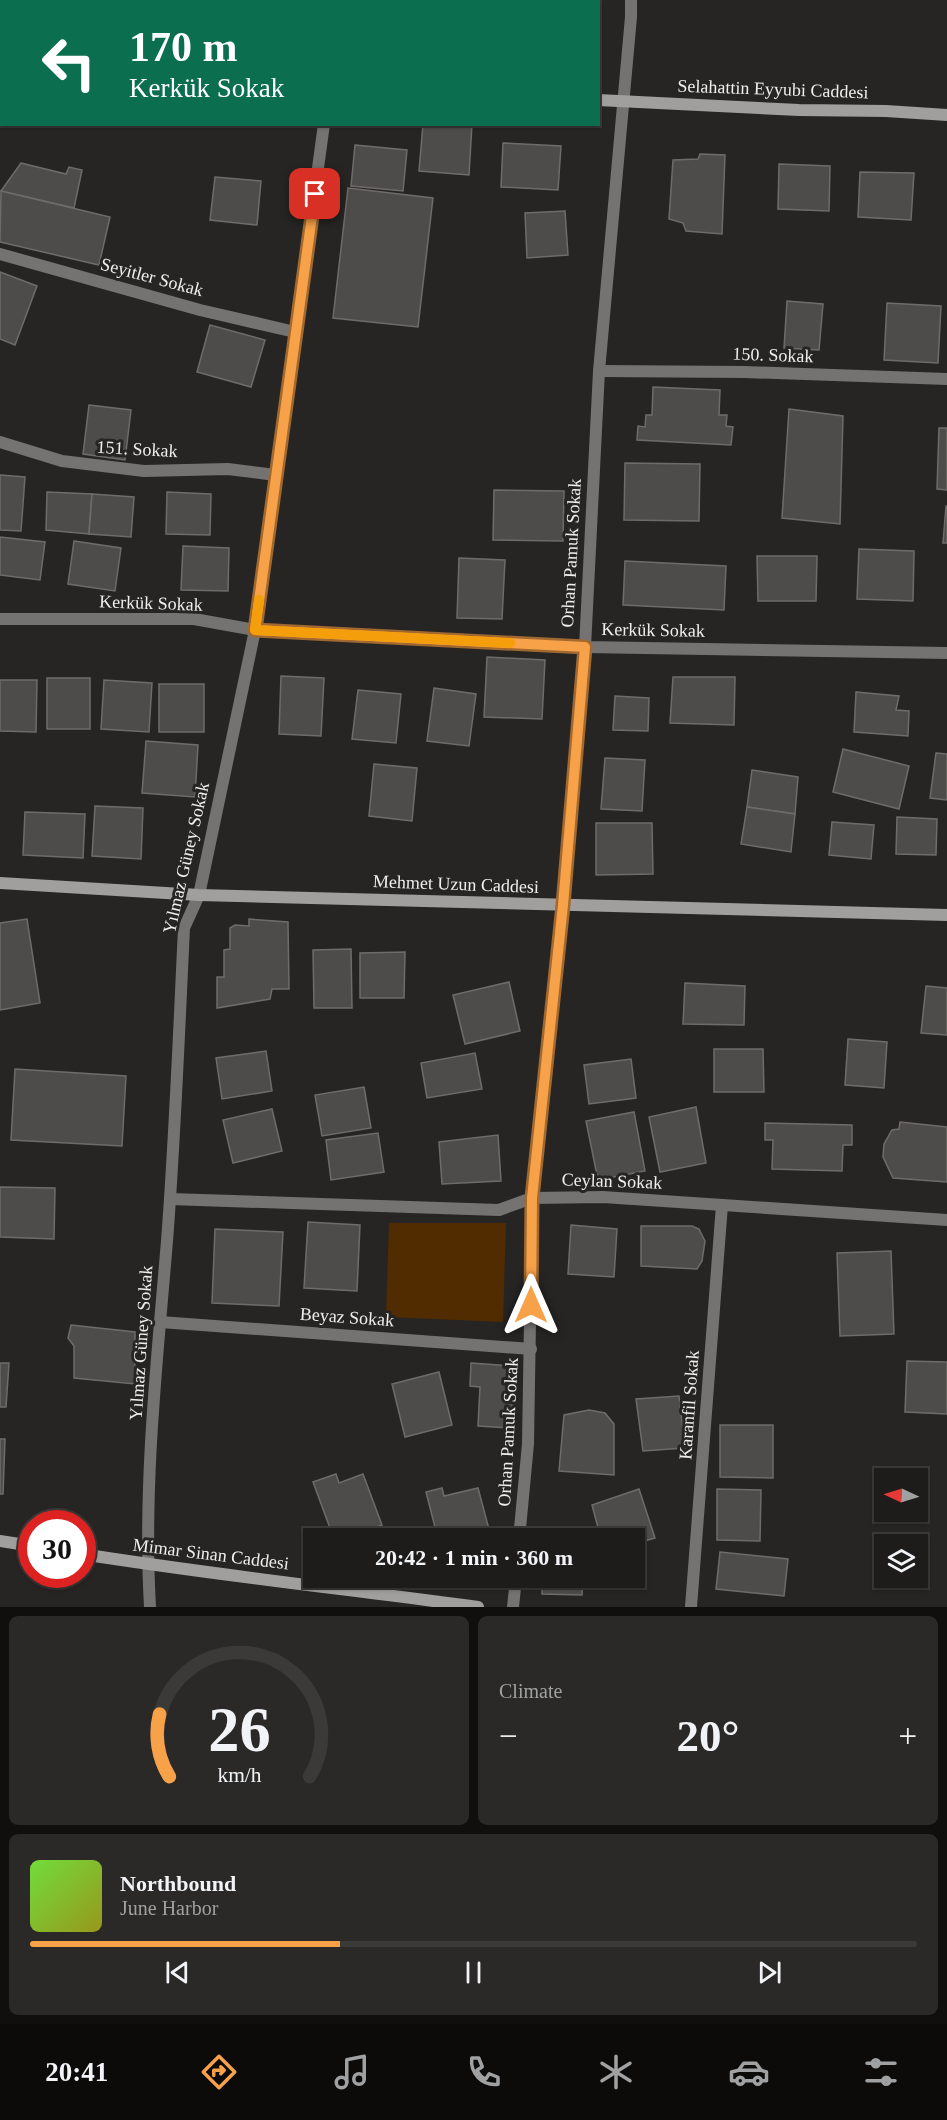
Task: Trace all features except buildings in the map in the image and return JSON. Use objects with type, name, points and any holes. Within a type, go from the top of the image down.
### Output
[{"type":"street","name":"Orhan Pamuk Sokak","points":[[520,1528],[528,1444],[532,1198],[563,905],[585,647],[599,371],[631,0]]},
{"type":"street","name":"Selahattin Eyyubi Caddesi","points":[[600,100],[799,110],[947,114]]},
{"type":"street","name":"Yılmaz Güney Sokak","points":[[150,1607],[147,1565],[153,1408],[170,1199],[184,928],[198,895],[255,630],[324,126]]},
{"type":"street","name":"Seyitler Sokak","points":[[0,254],[200,310],[295,332]]},
{"type":"street","name":"150. Sokak","points":[[599,371],[745,372],[947,379]]},
{"type":"street","name":"151. Sokak","points":[[0,442],[63,461],[144,471],[228,469],[275,475]]},
{"type":"street","name":"Kerkük Sokak","points":[[0,619],[194,619],[255,630],[585,647],[947,653]]},
{"type":"street","name":"Mehmet Uzun Caddesi","points":[[0,883],[198,895],[947,915]]},
{"type":"street","name":"Ceylan Sokak","points":[[170,1199],[499,1210],[532,1198],[603,1197],[947,1220]]},
{"type":"street","name":"Karanfil Sokak","points":[[691,1607],[722,1205]]},
{"type":"street","name":"Beyaz Sokak","points":[[160,1322],[531,1348]]},
{"type":"street","points":[[0,1541],[18,1544]]},
{"type":"street","name":"Mimar Sinan Caddesi","points":[[96,1556],[147,1565],[331,1586],[478,1607]]},
{"type":"street","points":[[513,1607],[515,1588]]},
{"type":"shaded area","points":[[389,1223],[506,1223],[503,1322],[386,1317]]},
{"type":"slow traffic","points":[[259,600],[255,630],[510,643]]},
{"type":"route","points":[[315,194],[255,630],[585,647],[563,905],[532,1198],[531,1305]]}]
